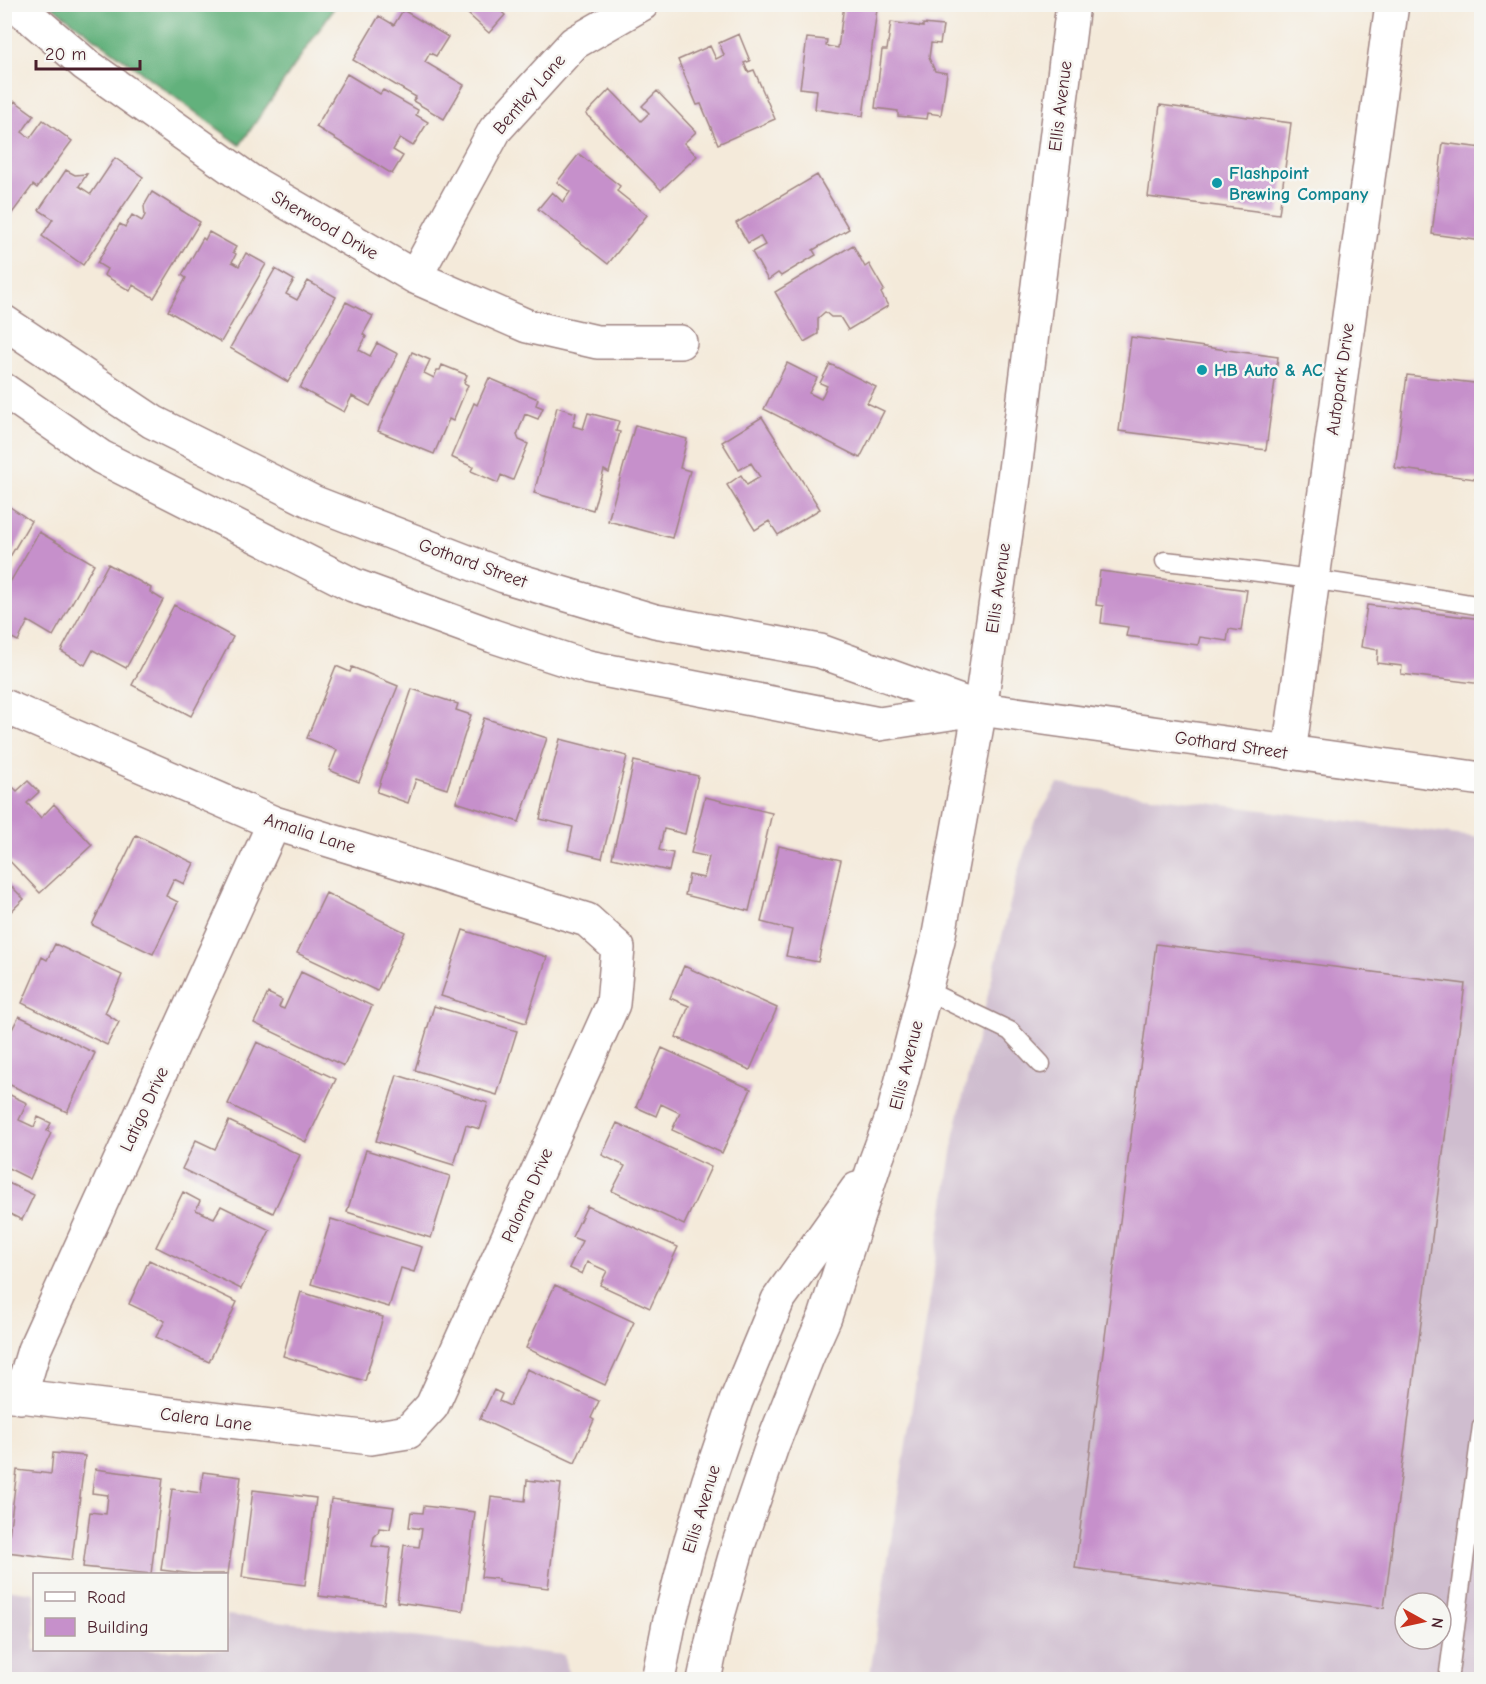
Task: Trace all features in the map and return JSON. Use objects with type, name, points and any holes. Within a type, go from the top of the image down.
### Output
[{"type":"street","name":"Sherwood Drive","points":[[15,4],[85,64],[250,181],[414,277],[527,326],[597,342],[680,342]]},
{"type":"street","name":"Bentley Lane","points":[[414,277],[495,130],[574,43],[642,4]]},
{"type":"street","name":"Ellis Avenue","points":[[704,1680],[717,1619],[738,1546],[772,1446],[825,1317],[893,1115],[938,940],[980,709],[1014,478],[1073,4]]},
{"type":"street","name":"Autopark Drive","points":[[1289,753],[1392,4]]},
{"type":"street","name":"Gothard Street","points":[[4,322],[153,422],[315,503],[504,576],[655,621],[820,651],[980,709],[1482,779]]},
{"type":"street","name":"Gothard Street","points":[[4,390],[100,457],[353,585],[493,636],[588,667],[879,724],[980,709]]},
{"type":"street","name":"Amalia Lane","points":[[4,706],[274,823],[587,920],[618,948]]},
{"type":"street","name":"Latigo Drive","points":[[12,1396],[274,823]]},
{"type":"street","name":"Paloma Drive","points":[[408,1431],[432,1406],[613,1004],[618,948]]},
{"type":"street","name":"Ellis Avenue","points":[[658,1680],[669,1624],[709,1480],[736,1401],[774,1308],[875,1163]]},
{"type":"street","name":"Calera Lane","points":[[12,1396],[371,1438],[408,1431]]},
{"type":"lane","points":[[1165,561],[1313,579],[1482,606]]},
{"type":"lane","points":[[925,990],[1010,1031],[1041,1064]]},
{"type":"lane","points":[[1448,1680],[1482,1426]]},
{"type":"shaded area","points":[[1058,784],[1481,838],[1481,1679],[869,1680],[957,1121],[1018,871],[1034,823]]},
{"type":"shaded area","points":[[5,1589],[33,1593],[33,1651],[228,1651],[228,1615],[564,1655],[570,1679],[5,1679]]},
{"type":"green space","points":[[50,5],[336,5],[240,145]]},
{"type":"building","points":[[457,4],[493,4],[505,15],[489,33]]},
{"type":"building","points":[[844,5],[877,9],[863,116],[815,109],[817,90],[800,88],[807,38],[827,40],[826,46],[838,48]]},
{"type":"building","points":[[403,10],[448,37],[436,56],[430,53],[425,62],[464,85],[444,119],[413,101],[416,97],[353,60],[379,16],[394,25]]},
{"type":"building","points":[[891,22],[923,27],[923,24],[943,26],[940,44],[931,43],[929,58],[935,71],[947,73],[941,115],[928,113],[927,119],[898,116],[898,111],[875,108],[882,50],[887,50]]},
{"type":"building","points":[[739,34],[750,61],[744,63],[748,72],[754,70],[775,119],[718,144],[701,104],[697,105],[678,60],[710,46],[716,59],[724,55],[719,43]]},
{"type":"building","points":[[347,74],[380,94],[383,90],[418,110],[416,115],[428,122],[413,146],[400,138],[393,150],[403,156],[392,174],[316,127]]},
{"type":"building","points":[[610,89],[641,121],[649,113],[642,106],[657,91],[696,132],[684,143],[697,156],[661,190],[586,114]]},
{"type":"building","points":[[15,101],[34,115],[22,132],[30,138],[43,120],[72,141],[37,188],[33,185],[10,216],[4,211],[4,116]]},
{"type":"building","points":[[1160,105],[1291,123],[1279,214],[1148,197]]},
{"type":"building","points":[[1443,143],[1482,148],[1482,241],[1432,234]]},
{"type":"building","points":[[579,154],[620,186],[617,191],[647,215],[608,264],[538,209],[552,192],[563,202],[570,192],[557,182]]},
{"type":"building","points":[[115,158],[143,177],[83,265],[42,236],[53,219],[39,210],[66,170],[75,175],[87,174],[79,186],[91,194]]},
{"type":"building","points":[[817,175],[849,229],[813,250],[816,255],[781,276],[778,273],[768,280],[752,252],[765,245],[760,236],[748,243],[736,223]]},
{"type":"building","points":[[152,192],[200,222],[154,298],[133,285],[130,291],[104,275],[107,269],[97,263],[120,224],[125,227],[132,215],[142,221],[145,215],[144,206]]},
{"type":"building","points":[[209,232],[236,247],[233,252],[236,254],[232,262],[239,266],[246,253],[266,264],[221,342],[168,311],[186,278],[182,275],[203,238],[205,240]]},
{"type":"building","points":[[853,245],[865,267],[869,264],[884,290],[881,293],[888,306],[848,330],[840,317],[831,317],[825,312],[818,318],[818,334],[804,342],[775,292]]},
{"type":"building","points":[[275,269],[294,280],[286,294],[297,300],[308,281],[336,297],[288,382],[230,348]]},
{"type":"building","points":[[346,302],[373,316],[363,334],[366,337],[359,350],[370,356],[377,343],[398,354],[370,406],[352,396],[344,412],[300,388]]},
{"type":"building","points":[[1131,337],[1278,357],[1266,450],[1119,431]]},
{"type":"building","points":[[412,352],[430,360],[424,373],[434,378],[442,365],[467,375],[464,383],[468,385],[453,421],[449,419],[434,454],[378,431]]},
{"type":"building","points":[[787,363],[817,378],[809,393],[821,399],[827,386],[820,383],[830,364],[876,387],[867,403],[884,411],[860,458],[764,409]]},
{"type":"building","points":[[1407,375],[1482,384],[1482,480],[1395,468]]},
{"type":"building","points":[[489,378],[538,399],[536,405],[543,408],[538,419],[525,414],[517,435],[519,440],[528,444],[513,480],[501,475],[498,483],[471,471],[473,467],[451,457],[474,403],[477,405]]},
{"type":"building","points":[[557,407],[576,413],[573,426],[583,429],[588,413],[619,421],[616,431],[620,432],[609,473],[604,470],[593,510],[534,493]]},
{"type":"building","points":[[762,417],[820,509],[778,535],[769,521],[755,530],[727,485],[741,475],[747,485],[760,477],[751,463],[739,470],[722,442]]},
{"type":"building","points":[[635,425],[687,439],[680,468],[690,471],[672,538],[608,521]]},
{"type":"building","points":[[4,503],[31,521],[4,567]]},
{"type":"building","points":[[39,532],[94,564],[53,636],[28,621],[18,641],[4,634],[4,593]]},
{"type":"building","points":[[108,564],[151,588],[150,592],[163,600],[126,668],[93,650],[85,665],[61,651]]},
{"type":"building","points":[[1100,571],[1247,590],[1241,631],[1229,629],[1227,641],[1200,637],[1198,645],[1126,636],[1128,627],[1101,623],[1103,606],[1096,605]]},
{"type":"building","points":[[174,605],[233,637],[191,716],[132,685]]},
{"type":"building","points":[[1367,605],[1482,619],[1482,684],[1401,674],[1402,666],[1377,663],[1378,650],[1361,647]]},
{"type":"building","points":[[336,666],[350,672],[352,667],[398,686],[359,782],[329,770],[337,750],[307,738]]},
{"type":"building","points":[[412,689],[458,704],[456,710],[471,715],[447,789],[416,779],[408,803],[377,792]]},
{"type":"building","points":[[484,718],[547,738],[519,822],[456,802]]},
{"type":"building","points":[[560,739],[627,756],[602,858],[568,850],[573,827],[540,819]]},
{"type":"building","points":[[634,761],[698,776],[685,834],[664,829],[659,850],[673,853],[669,871],[612,858]]},
{"type":"building","points":[[28,781],[39,792],[27,803],[41,818],[54,804],[92,845],[40,893],[4,855],[4,793],[12,786],[17,791]]},
{"type":"building","points":[[705,797],[772,813],[749,911],[685,895],[689,875],[704,878],[709,857],[691,853]]},
{"type":"building","points":[[136,835],[194,863],[184,884],[174,879],[166,896],[178,902],[153,954],[92,925]]},
{"type":"building","points":[[779,846],[841,860],[818,962],[786,956],[792,930],[761,922]]},
{"type":"building","points":[[4,879],[24,899],[4,918]]},
{"type":"building","points":[[326,893],[405,932],[377,991],[297,953]]},
{"type":"building","points":[[463,930],[547,957],[526,1023],[441,996]]},
{"type":"building","points":[[55,944],[122,975],[105,1013],[119,1022],[107,1045],[22,1003],[42,957],[47,960]]},
{"type":"building","points":[[1156,944],[1465,984],[1384,1608],[1075,1568]]},
{"type":"building","points":[[684,966],[777,1008],[750,1070],[676,1037],[689,1006],[670,998]]},
{"type":"building","points":[[301,972],[372,1006],[344,1066],[254,1023],[268,993],[282,1000],[279,1007],[284,1009]]},
{"type":"building","points":[[434,1006],[517,1031],[497,1095],[415,1070]]},
{"type":"building","points":[[19,1016],[95,1053],[67,1112],[4,1082],[4,1045]]},
{"type":"building","points":[[257,1042],[336,1079],[306,1142],[228,1104]]},
{"type":"building","points":[[662,1048],[751,1089],[722,1153],[672,1130],[680,1113],[661,1104],[656,1116],[636,1107]]},
{"type":"building","points":[[397,1075],[488,1103],[480,1129],[466,1125],[454,1165],[376,1141]]},
{"type":"building","points":[[4,1092],[27,1103],[19,1120],[34,1127],[38,1117],[51,1123],[47,1131],[51,1133],[30,1179],[4,1166]]},
{"type":"building","points":[[229,1121],[300,1155],[273,1213],[182,1169],[196,1140],[215,1149]]},
{"type":"building","points":[[617,1123],[711,1167],[684,1225],[612,1191],[625,1166],[602,1155]]},
{"type":"building","points":[[366,1150],[450,1176],[431,1238],[347,1212]]},
{"type":"building","points":[[4,1181],[34,1195],[22,1220],[8,1213],[4,1219]]},
{"type":"building","points":[[183,1192],[200,1201],[196,1210],[214,1218],[221,1206],[270,1230],[241,1289],[156,1247]]},
{"type":"building","points":[[587,1206],[678,1247],[650,1308],[600,1285],[607,1271],[587,1262],[582,1274],[569,1268],[582,1241],[572,1237]]},
{"type":"building","points":[[331,1219],[422,1247],[414,1272],[401,1268],[389,1307],[311,1284]]},
{"type":"building","points":[[149,1260],[237,1302],[209,1362],[156,1337],[165,1321],[129,1304]]},
{"type":"building","points":[[555,1285],[634,1322],[605,1385],[526,1348]]},
{"type":"building","points":[[301,1292],[383,1317],[365,1381],[283,1356]]},
{"type":"building","points":[[527,1369],[599,1401],[591,1418],[594,1420],[575,1463],[480,1419],[494,1390],[502,1394],[499,1401],[510,1406]]},
{"type":"building","points":[[53,1453],[85,1456],[72,1560],[7,1552],[17,1470],[51,1474]]},
{"type":"building","points":[[95,1469],[163,1478],[151,1573],[83,1567],[90,1512],[106,1514],[108,1495],[92,1493]]},
{"type":"building","points":[[203,1472],[241,1477],[228,1574],[161,1570],[172,1489],[201,1493]]},
{"type":"building","points":[[527,1480],[561,1484],[548,1588],[498,1582],[498,1579],[481,1577],[491,1497],[525,1501]]},
{"type":"building","points":[[253,1490],[316,1498],[305,1585],[242,1577]]},
{"type":"building","points":[[331,1499],[394,1507],[390,1529],[379,1528],[372,1546],[391,1548],[384,1604],[319,1596]]},
{"type":"building","points":[[424,1506],[475,1512],[463,1611],[397,1602],[404,1545],[419,1547],[422,1529],[409,1527],[411,1512],[423,1513]]},
{"type":"place","name":"Flashpoint Brewing Company","points":[[1217,183]]},
{"type":"place","name":"HB Auto & AC","points":[[1202,370]]}]
